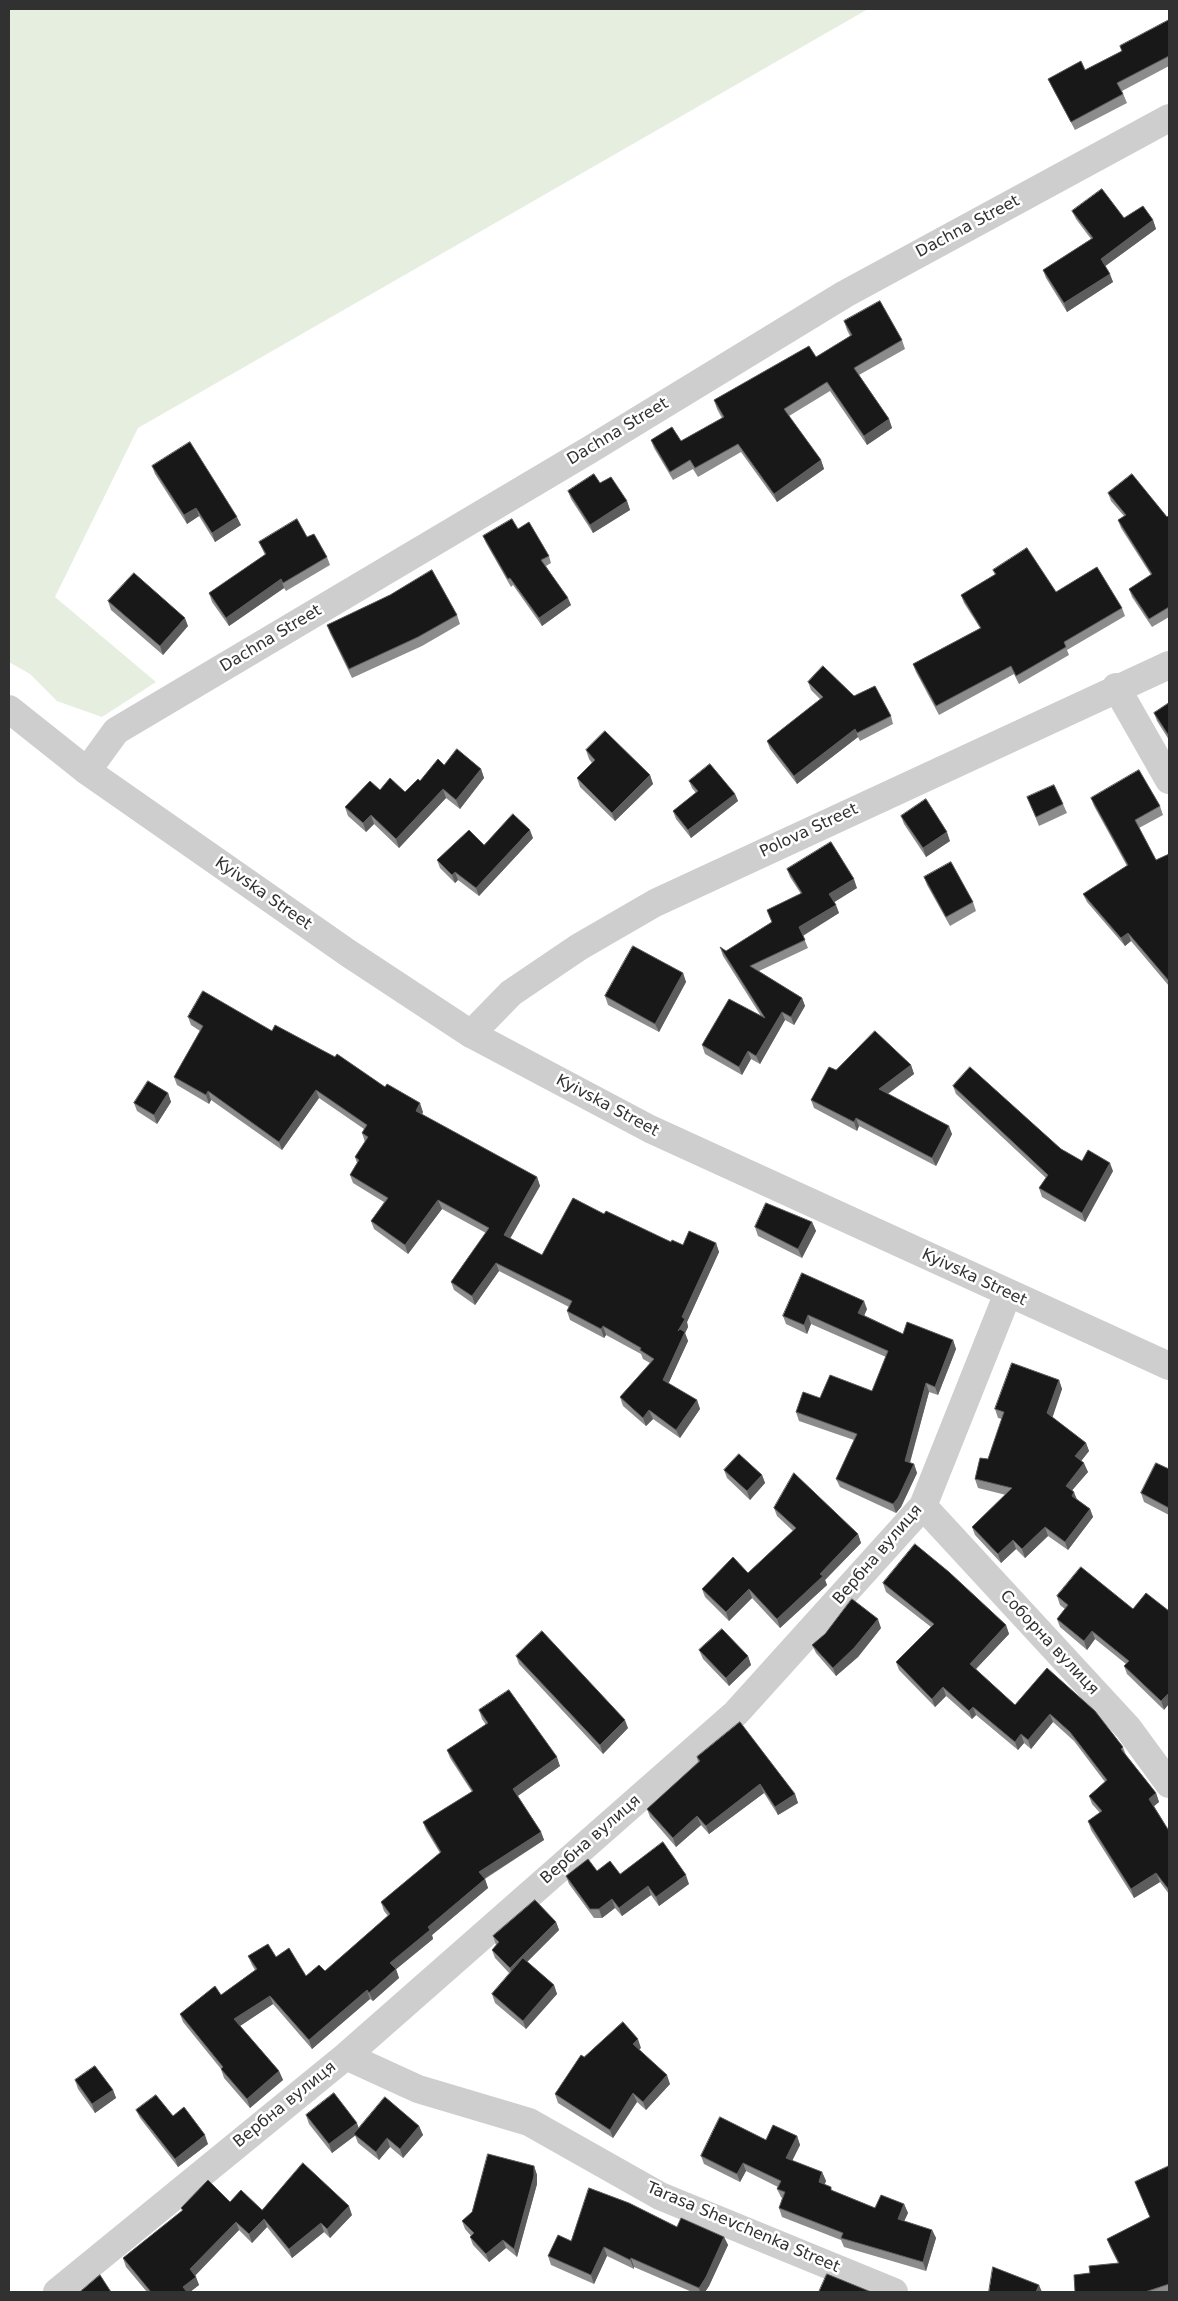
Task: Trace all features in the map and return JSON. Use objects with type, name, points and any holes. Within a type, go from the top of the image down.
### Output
[{"type":"street","name":"Dachna Street","points":[[87,771],[116,731],[574,459],[845,294],[1169,118]]},
{"type":"street","name":"Polova Street","points":[[472,1034],[511,993],[579,947],[655,903],[1116,687],[1169,665]]},
{"type":"street","points":[[1116,687],[1169,780]]},
{"type":"street","name":"Kyivska Street","points":[[9,709],[87,771],[340,948],[472,1034],[650,1129],[1169,1366]]},
{"type":"street","name":"Вербна вулиця","points":[[57,2292],[346,2056],[736,1712],[923,1506],[1008,1294]]},
{"type":"street","name":"Соборна вулиця","points":[[923,1506],[1128,1728],[1169,1784]]},
{"type":"street","name":"Tarasa Shevchenka Street","points":[[346,2056],[418,2089],[529,2122],[660,2196],[894,2292]]},
{"type":"green space","points":[[9,9],[868,9],[138,428],[55,597],[156,682],[102,717],[57,701],[30,674],[9,662]]},
{"type":"building","points":[[1169,20],[1169,56],[1117,83],[1123,94],[1071,122],[1048,79],[1081,61],[1085,70],[1122,51],[1120,46]]},
{"type":"building","points":[[1102,189],[1124,218],[1143,206],[1153,220],[1101,259],[1110,274],[1064,303],[1043,270],[1093,238],[1072,211]]},
{"type":"building","points":[[880,301],[902,340],[854,368],[889,419],[864,436],[827,382],[784,409],[821,460],[774,494],[738,444],[695,468],[690,460],[670,472],[651,440],[672,427],[681,441],[724,417],[714,400],[809,346],[816,357],[852,335],[844,321]]},
{"type":"building","points":[[190,442],[237,517],[212,533],[196,508],[184,515],[152,466]]},
{"type":"building","points":[[594,474],[600,483],[611,477],[627,501],[590,525],[568,491]]},
{"type":"building","points":[[1132,474],[1167,517],[1169,515],[1169,607],[1149,619],[1129,589],[1152,574],[1118,520],[1126,515],[1108,493]]},
{"type":"building","points":[[297,519],[307,537],[314,534],[327,557],[283,583],[281,579],[226,618],[209,593],[266,554],[259,542]]},
{"type":"building","points":[[512,519],[518,529],[529,522],[549,556],[541,560],[568,598],[539,618],[510,578],[508,579],[483,536]]},
{"type":"building","points":[[1027,548],[1056,592],[1097,567],[1122,608],[1064,642],[1066,647],[1016,676],[1011,666],[936,706],[913,664],[981,628],[961,595],[996,574],[993,570]]},
{"type":"building","points":[[432,570],[457,615],[418,637],[349,669],[327,625],[390,595]]},
{"type":"building","points":[[134,573],[185,618],[160,646],[108,601]]},
{"type":"building","points":[[823,666],[854,696],[875,686],[891,716],[857,733],[855,729],[794,776],[767,741],[823,697],[808,682]]},
{"type":"building","points":[[1169,703],[1169,736],[1154,713]]},
{"type":"building","points":[[605,731],[650,775],[612,813],[577,778],[595,760],[586,750]]},
{"type":"building","points":[[457,749],[481,769],[456,800],[443,789],[396,839],[371,815],[363,823],[345,807],[370,781],[380,790],[390,778],[405,792],[418,779],[420,781],[438,759],[444,765]]},
{"type":"building","points":[[710,764],[735,794],[688,830],[673,811],[698,791],[689,781]]},
{"type":"building","points":[[1139,770],[1160,806],[1135,820],[1156,860],[1169,854],[1169,981],[1128,933],[1121,938],[1083,894],[1128,865],[1091,798]]},
{"type":"building","points":[[1054,785],[1063,804],[1036,817],[1027,797]]},
{"type":"building","points":[[926,799],[947,832],[923,848],[901,816]]},
{"type":"building","points":[[513,814],[530,830],[476,888],[455,872],[452,875],[437,860],[469,830],[484,845]]},
{"type":"building","points":[[831,842],[854,879],[829,894],[836,905],[799,927],[805,940],[750,966],[802,998],[791,1017],[782,1012],[756,1056],[748,1051],[739,1067],[702,1045],[729,999],[765,1018],[720,947],[726,951],[772,922],[767,910],[802,893],[787,869]]},
{"type":"building","points":[[951,862],[973,902],[946,917],[924,877]]},
{"type":"building","points":[[633,946],[683,973],[655,1024],[605,996]]},
{"type":"building","points":[[203,991],[272,1031],[275,1025],[335,1057],[337,1054],[385,1087],[387,1084],[420,1103],[416,1111],[537,1177],[504,1235],[542,1255],[573,1198],[604,1214],[606,1211],[671,1242],[672,1240],[683,1245],[689,1231],[716,1243],[682,1317],[685,1319],[678,1331],[680,1329],[685,1332],[663,1380],[697,1400],[676,1430],[649,1410],[643,1418],[620,1397],[654,1359],[640,1350],[641,1348],[603,1326],[601,1329],[567,1311],[572,1301],[496,1263],[472,1296],[451,1282],[489,1228],[438,1200],[405,1245],[371,1221],[388,1198],[350,1175],[359,1160],[355,1157],[368,1137],[362,1133],[367,1125],[316,1090],[279,1142],[208,1091],[206,1095],[174,1077],[203,1026],[188,1017]]},
{"type":"building","points":[[875,1031],[911,1065],[879,1089],[949,1126],[932,1158],[856,1118],[854,1122],[811,1100],[829,1067],[836,1070]]},
{"type":"building","points":[[970,1067],[1061,1149],[1082,1161],[1088,1150],[1110,1163],[1082,1213],[1039,1188],[1048,1175],[953,1086]]},
{"type":"building","points":[[148,1081],[168,1093],[154,1115],[134,1103]]},
{"type":"building","points":[[766,1203],[812,1222],[798,1249],[755,1227]]},
{"type":"building","points":[[802,1273],[864,1301],[858,1313],[903,1334],[907,1322],[953,1340],[935,1387],[926,1383],[905,1461],[914,1464],[898,1498],[893,1504],[836,1479],[857,1434],[796,1412],[803,1392],[820,1398],[830,1375],[872,1391],[888,1351],[808,1315],[804,1325],[783,1316]]},
{"type":"building","points":[[1012,1363],[1059,1380],[1047,1413],[1086,1443],[1075,1456],[1084,1463],[1066,1486],[1074,1492],[1072,1496],[1090,1509],[1065,1542],[1045,1527],[1022,1549],[1013,1540],[998,1554],[972,1527],[1012,1488],[975,1479],[980,1458],[988,1459],[1004,1412],[995,1409]]},
{"type":"building","points":[[739,1454],[762,1475],[747,1491],[724,1470]]},
{"type":"building","points":[[1156,1463],[1169,1469],[1169,1508],[1141,1493]]},
{"type":"building","points":[[794,1473],[858,1534],[820,1574],[823,1576],[777,1619],[749,1589],[726,1612],[702,1589],[733,1557],[748,1573],[796,1528],[774,1508]]},
{"type":"building","points":[[915,1544],[949,1572],[1006,1625],[970,1664],[1015,1705],[1047,1668],[1095,1711],[1123,1747],[1121,1749],[1156,1793],[1149,1799],[1169,1831],[1169,1890],[1156,1873],[1131,1889],[1088,1821],[1102,1811],[1089,1796],[1107,1780],[1070,1732],[1050,1714],[1028,1740],[1021,1734],[1015,1742],[973,1707],[969,1711],[943,1687],[932,1699],[896,1662],[934,1624],[883,1583]]},
{"type":"building","points":[[1081,1567],[1133,1609],[1146,1593],[1169,1611],[1169,1693],[1161,1701],[1124,1666],[1129,1661],[1092,1631],[1084,1641],[1057,1619],[1068,1605],[1057,1596]]},
{"type":"building","points":[[852,1599],[878,1619],[854,1648],[833,1668],[812,1645],[825,1634]]},
{"type":"building","points":[[722,1629],[748,1656],[726,1678],[699,1650]]},
{"type":"building","points":[[542,1631],[625,1720],[600,1745],[516,1656]]},
{"type":"building","points":[[509,1690],[557,1757],[513,1789],[541,1832],[479,1872],[485,1879],[428,1927],[430,1930],[390,1963],[396,1969],[369,1993],[367,1990],[309,2040],[270,1996],[234,2019],[279,2071],[247,2099],[221,2069],[223,2067],[180,2014],[215,1986],[221,1995],[257,1969],[248,1956],[268,1944],[276,1957],[289,1948],[306,1976],[319,1965],[325,1971],[390,1914],[381,1902],[441,1852],[423,1822],[473,1791],[447,1750],[488,1723],[479,1710]]},
{"type":"building","points":[[740,1722],[795,1794],[775,1807],[760,1784],[706,1826],[697,1816],[673,1838],[647,1809],[700,1761],[697,1757]]},
{"type":"building","points":[[663,1842],[686,1875],[656,1897],[648,1886],[619,1908],[612,1899],[599,1909],[590,1909],[566,1876],[588,1859],[597,1871],[610,1861],[620,1874]]},
{"type":"building","points":[[535,1900],[556,1922],[510,1968],[492,1950],[499,1942],[493,1936]]},
{"type":"building","points":[[523,1958],[554,1985],[523,2021],[492,1994]]},
{"type":"building","points":[[623,2022],[638,2039],[633,2044],[667,2075],[643,2102],[633,2093],[610,2130],[555,2094],[581,2055],[584,2057]]},
{"type":"building","points":[[95,2066],[113,2090],[92,2104],[75,2080]]},
{"type":"building","points":[[334,2093],[357,2123],[329,2144],[306,2115]]},
{"type":"building","points":[[156,2095],[173,2116],[184,2107],[205,2135],[175,2159],[136,2110]]},
{"type":"building","points":[[385,2097],[419,2126],[400,2149],[387,2138],[376,2152],[354,2134]]},
{"type":"building","points":[[720,2117],[766,2140],[773,2125],[797,2136],[786,2158],[822,2172],[819,2182],[831,2187],[831,2190],[875,2208],[881,2195],[904,2204],[898,2219],[932,2230],[923,2262],[841,2238],[843,2233],[779,2208],[785,2192],[777,2189],[781,2181],[743,2163],[737,2174],[701,2156]]},
{"type":"building","points":[[488,2154],[534,2166],[534,2176],[514,2249],[503,2240],[486,2254],[470,2237],[474,2233],[462,2221],[472,2212]]},
{"type":"building","points":[[303,2163],[349,2206],[327,2229],[321,2223],[289,2249],[264,2219],[249,2234],[236,2222],[190,2269],[196,2277],[183,2287],[187,2292],[151,2292],[123,2258],[183,2210],[181,2208],[208,2180],[230,2202],[241,2190],[262,2210]]},
{"type":"building","points":[[1169,2166],[1169,2284],[1145,2292],[1075,2292],[1074,2275],[1090,2273],[1089,2266],[1119,2263],[1107,2239],[1150,2217],[1135,2182]]},
{"type":"building","points":[[589,2188],[629,2203],[677,2227],[681,2218],[724,2237],[699,2288],[631,2258],[630,2260],[604,2247],[591,2275],[548,2256],[558,2235],[571,2241]]},
{"type":"building","points":[[993,2267],[1039,2285],[1036,2292],[989,2292]]},
{"type":"building","points":[[827,2274],[871,2292],[819,2292]]},
{"type":"building","points":[[100,2275],[111,2292],[80,2292]]}]
